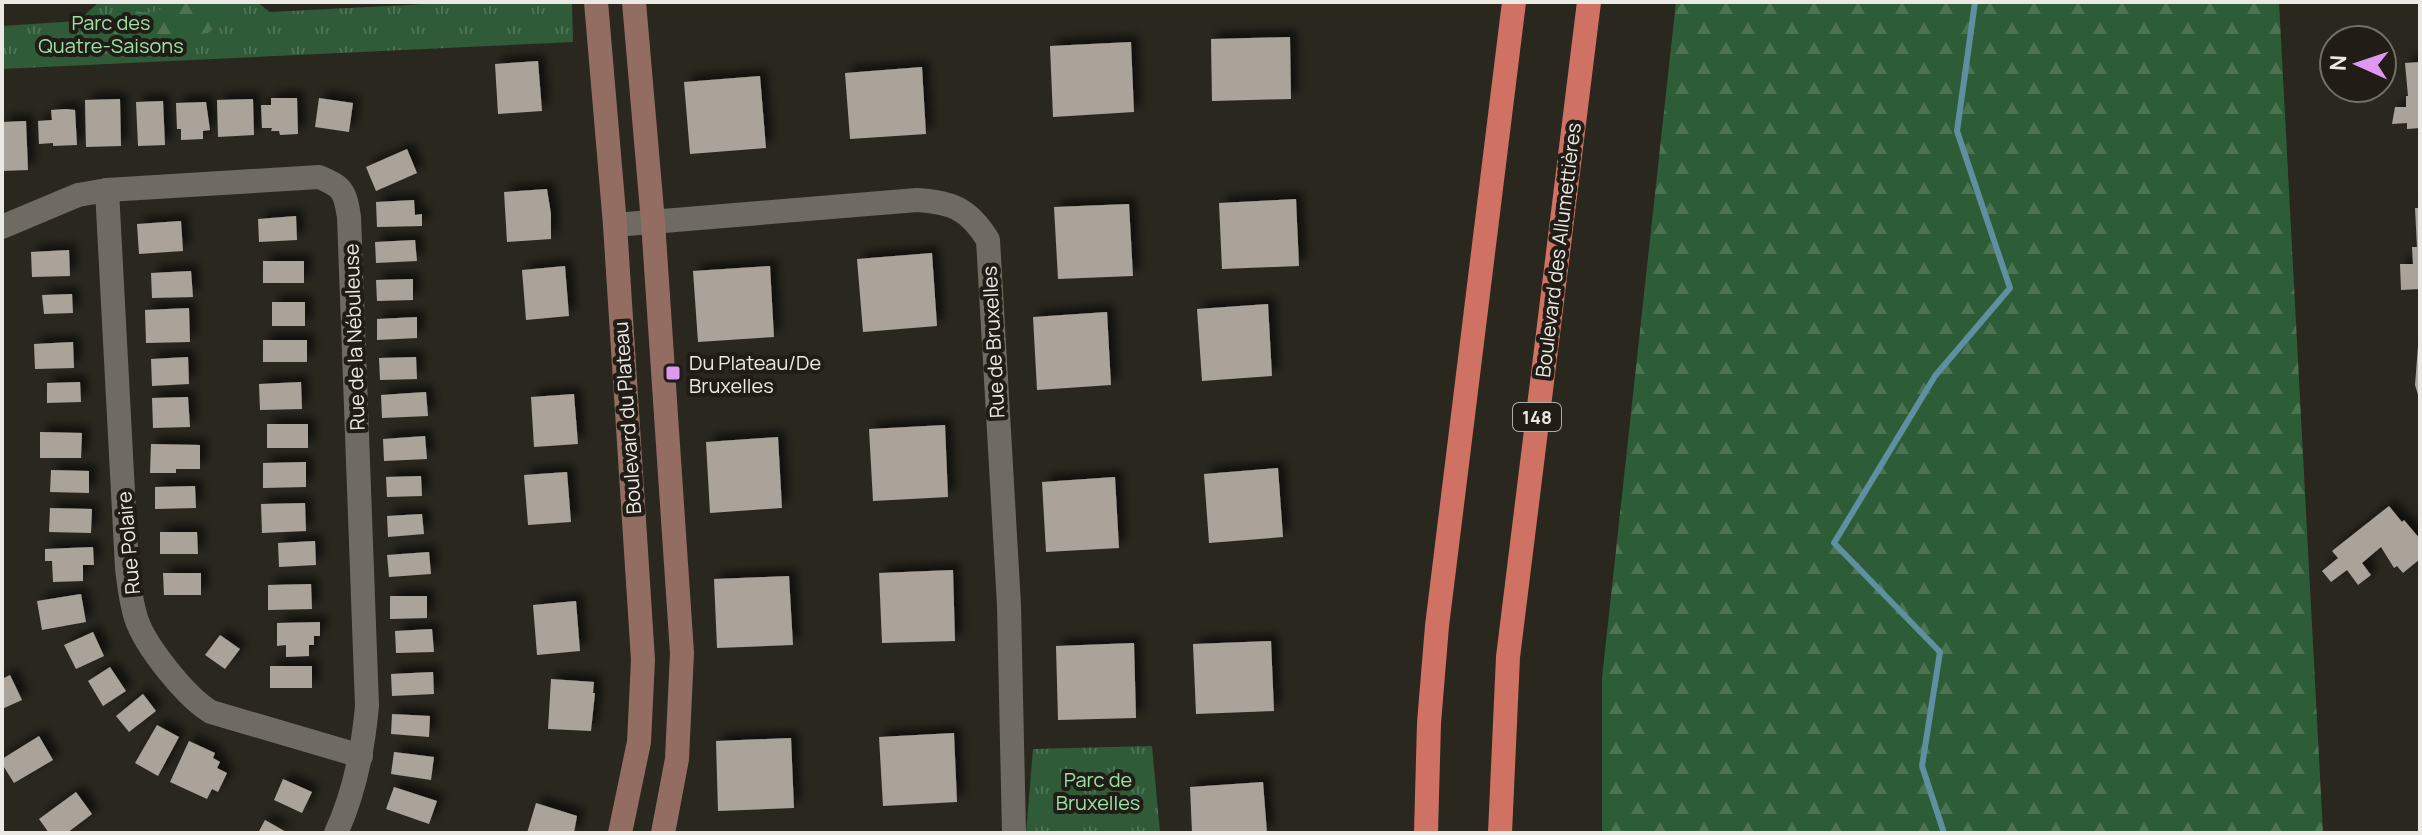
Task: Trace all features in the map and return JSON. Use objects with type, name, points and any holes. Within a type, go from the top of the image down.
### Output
[{"type":"highway","points":[[1426,833],[1429,723],[1437,626],[1514,2]]},
{"type":"highway","name":"Boulevard des Allumettières","points":[[1500,833],[1508,657],[1589,2]]},
{"type":"main road","name":"Boulevard du Plateau","points":[[596,2],[615,225],[643,660],[639,742],[620,833]]},
{"type":"main road","name":"Boulevard du Plateau","points":[[634,2],[653,222],[682,653],[677,759],[663,833]]},
{"type":"street","name":"Rue de la Nébuleuse","points":[[2,227],[78,195],[107,190],[319,177],[338,185],[346,197],[367,706],[356,782],[336,833]]},
{"type":"street","name":"Rue Polaire","points":[[107,190],[127,568],[137,622],[180,686],[195,702],[211,712],[361,756]]},
{"type":"street","name":"Rue de Bruxelles","points":[[615,225],[902,201],[941,201],[961,209],[977,222],[988,240],[1009,605],[1014,833]]},
{"type":"green space","name":"Parc des Quatre-Saisons","points":[[99,2],[257,2],[270,12],[466,2],[572,2],[573,42],[2,69],[2,26],[78,21]]},
{"type":"green space","points":[[168,2],[223,2],[216,25],[208,33],[153,42],[116,43],[101,38],[99,32],[121,12],[130,8],[144,13],[153,12]]},
{"type":"green space","points":[[1676,2],[2279,2],[2323,833],[1602,833],[1602,678]]},
{"type":"green space","name":"Parc de Bruxelles","points":[[1152,746],[1160,833],[1026,833],[1033,749]]},
{"type":"building","points":[[1290,37],[1291,99],[1212,101],[1211,39]]},
{"type":"building","points":[[1131,42],[1134,112],[1053,117],[1050,46]]},
{"type":"building","points":[[538,61],[542,111],[498,114],[495,64]]},
{"type":"building","points":[[2420,62],[2420,128],[2407,129],[2407,123],[2392,124],[2395,107],[2406,107],[2405,63]]},
{"type":"building","points":[[922,67],[926,134],[850,139],[845,73]]},
{"type":"building","points":[[760,76],[766,148],[690,154],[684,82]]},
{"type":"building","points":[[271,98],[297,98],[298,134],[280,135],[279,131],[271,131],[272,128],[262,128],[261,105],[271,105]]},
{"type":"building","points":[[319,98],[353,103],[349,132],[315,127]]},
{"type":"building","points":[[120,99],[121,146],[86,147],[85,100]]},
{"type":"building","points":[[253,99],[254,135],[218,137],[217,100]]},
{"type":"building","points":[[163,101],[165,145],[138,146],[136,102]]},
{"type":"building","points":[[206,102],[210,130],[203,131],[203,139],[181,140],[181,129],[177,129],[176,103]]},
{"type":"building","points":[[51,110],[75,110],[77,145],[39,144],[38,121],[52,120]]},
{"type":"building","points":[[26,121],[28,170],[2,171],[2,122]]},
{"type":"building","points":[[407,149],[417,173],[376,191],[366,167]]},
{"type":"building","points":[[547,189],[551,239],[507,242],[504,192]]},
{"type":"building","points":[[1296,199],[1299,266],[1222,269],[1219,203]]},
{"type":"building","points":[[414,200],[415,215],[422,214],[422,226],[377,227],[376,202]]},
{"type":"building","points":[[1129,204],[1133,276],[1058,279],[1054,207]]},
{"type":"building","points":[[2415,208],[2420,208],[2420,289],[2401,290],[2400,264],[2413,264],[2412,247],[2417,247]]},
{"type":"building","points":[[296,216],[297,240],[259,242],[258,219]]},
{"type":"building","points":[[181,221],[183,251],[139,254],[137,224]]},
{"type":"building","points":[[415,240],[417,261],[376,263],[375,242]]},
{"type":"building","points":[[69,250],[70,276],[32,277],[31,252]]},
{"type":"building","points":[[932,253],[937,326],[863,332],[857,259]]},
{"type":"building","points":[[263,261],[304,261],[304,283],[263,283]]},
{"type":"building","points":[[565,266],[569,316],[526,320],[522,270]]},
{"type":"building","points":[[770,266],[774,337],[698,342],[693,271]]},
{"type":"building","points":[[191,271],[193,297],[152,298],[151,273]]},
{"type":"building","points":[[413,279],[413,300],[377,301],[376,280]]},
{"type":"building","points":[[72,294],[73,313],[44,314],[42,295]]},
{"type":"building","points":[[272,302],[305,302],[305,326],[272,326]]},
{"type":"building","points":[[1268,304],[1272,376],[1202,381],[1197,309]]},
{"type":"building","points":[[189,308],[190,342],[146,343],[145,310]]},
{"type":"building","points":[[1107,312],[1111,385],[1037,390],[1033,317]]},
{"type":"building","points":[[417,317],[417,338],[377,340],[377,319]]},
{"type":"building","points":[[263,340],[307,340],[307,362],[263,362]]},
{"type":"building","points":[[73,342],[74,368],[35,369],[34,344]]},
{"type":"building","points":[[2420,346],[2419,398],[2415,385]]},
{"type":"building","points":[[188,357],[189,384],[152,386],[151,359]]},
{"type":"building","points":[[416,357],[417,379],[380,380],[379,358]]},
{"type":"building","points":[[80,382],[81,402],[47,403],[47,383]]},
{"type":"building","points":[[301,382],[302,409],[260,410],[259,384]]},
{"type":"building","points":[[426,392],[428,416],[382,418],[381,395]]},
{"type":"building","points":[[574,394],[578,444],[534,447],[531,397]]},
{"type":"building","points":[[188,397],[190,427],[153,428],[152,398]]},
{"type":"building","points":[[267,424],[308,424],[308,448],[267,448]]},
{"type":"building","points":[[945,425],[948,497],[873,501],[869,429]]},
{"type":"building","points":[[40,432],[82,433],[81,458],[40,458]]},
{"type":"building","points":[[425,436],[427,459],[384,461],[383,439]]},
{"type":"building","points":[[778,437],[782,508],[710,513],[706,442]]},
{"type":"building","points":[[151,444],[200,445],[200,469],[150,473]]},
{"type":"building","points":[[306,462],[306,487],[263,488],[263,463]]},
{"type":"building","points":[[1278,468],[1283,537],[1209,543],[1204,474]]},
{"type":"building","points":[[51,470],[89,471],[89,493],[50,492]]},
{"type":"building","points":[[567,472],[571,522],[528,525],[524,475]]},
{"type":"building","points":[[421,476],[422,496],[387,497],[386,477]]},
{"type":"building","points":[[1115,477],[1119,548],[1046,552],[1042,482]]},
{"type":"building","points":[[195,486],[196,508],[155,509],[155,487]]},
{"type":"building","points":[[305,503],[306,531],[262,533],[261,504]]},
{"type":"building","points":[[2389,506],[2420,539],[2420,559],[2403,573],[2397,566],[2394,568],[2381,547],[2362,563],[2371,575],[2358,585],[2347,570],[2331,582],[2322,571],[2338,558],[2332,551]]},
{"type":"building","points":[[50,508],[92,509],[91,533],[49,532]]},
{"type":"building","points":[[422,514],[424,534],[388,537],[387,516]]},
{"type":"building","points":[[160,532],[197,532],[198,554],[160,554]]},
{"type":"building","points":[[315,541],[316,565],[279,567],[278,543]]},
{"type":"building","points":[[93,547],[94,565],[83,565],[83,581],[53,582],[52,561],[45,561],[45,549]]},
{"type":"building","points":[[429,552],[431,574],[389,577],[387,555]]},
{"type":"building","points":[[953,570],[955,641],[882,643],[879,573]]},
{"type":"building","points":[[163,573],[201,573],[201,595],[164,595]]},
{"type":"building","points":[[789,576],[793,645],[717,648],[714,579]]},
{"type":"building","points":[[311,584],[312,609],[268,610],[268,585]]},
{"type":"building","points":[[81,594],[86,622],[42,630],[37,601]]},
{"type":"building","points":[[390,596],[427,596],[427,618],[390,619]]},
{"type":"building","points":[[576,601],[580,651],[537,655],[533,605]]},
{"type":"building","points":[[320,622],[320,636],[314,636],[314,645],[309,645],[309,656],[286,657],[286,645],[277,646],[277,623]]},
{"type":"building","points":[[432,629],[434,652],[396,653],[395,631]]},
{"type":"building","points":[[93,632],[104,656],[76,669],[64,645]]},
{"type":"building","points":[[220,635],[240,649],[225,669],[205,655]]},
{"type":"building","points":[[1271,641],[1274,711],[1196,714],[1193,644]]},
{"type":"building","points":[[1134,643],[1136,718],[1058,720],[1056,646]]},
{"type":"building","points":[[270,666],[312,666],[312,688],[270,688]]},
{"type":"building","points":[[110,667],[126,691],[103,706],[88,681]]},
{"type":"building","points":[[433,672],[434,694],[392,696],[391,674]]},
{"type":"building","points":[[10,675],[22,700],[2,709],[2,679]]},
{"type":"building","points":[[551,679],[594,682],[591,731],[548,729]]},
{"type":"building","points":[[143,694],[156,711],[129,732],[116,716]]},
{"type":"building","points":[[392,714],[430,716],[429,737],[391,734]]},
{"type":"building","points":[[157,725],[179,737],[158,776],[135,763]]},
{"type":"building","points":[[954,733],[957,802],[883,806],[879,737]]},
{"type":"building","points":[[39,736],[53,760],[14,783],[2,759]]},
{"type":"building","points":[[791,738],[794,808],[718,811],[716,741]]},
{"type":"building","points":[[189,741],[215,753],[213,758],[220,762],[217,768],[227,773],[218,792],[212,789],[207,799],[170,782]]},
{"type":"building","points":[[394,752],[434,757],[431,780],[391,774]]},
{"type":"building","points":[[283,779],[312,792],[302,813],[274,800]]},
{"type":"building","points":[[1263,782],[1267,833],[1192,833],[1190,787]]},
{"type":"building","points":[[394,787],[437,801],[429,824],[386,809]]},
{"type":"building","points":[[76,792],[92,814],[67,833],[49,833],[39,819]]},
{"type":"building","points":[[536,803],[577,816],[574,833],[527,833]]},
{"type":"building","points":[[265,820],[288,833],[258,833]]},
{"type":"waterway","points":[[1944,833],[1922,766],[1940,652],[1834,543],[1935,376],[2010,288],[1957,131],[1975,2]]},
{"type":"place","name":"Du Plateau/De Bruxelles","points":[[673,373]]}]
